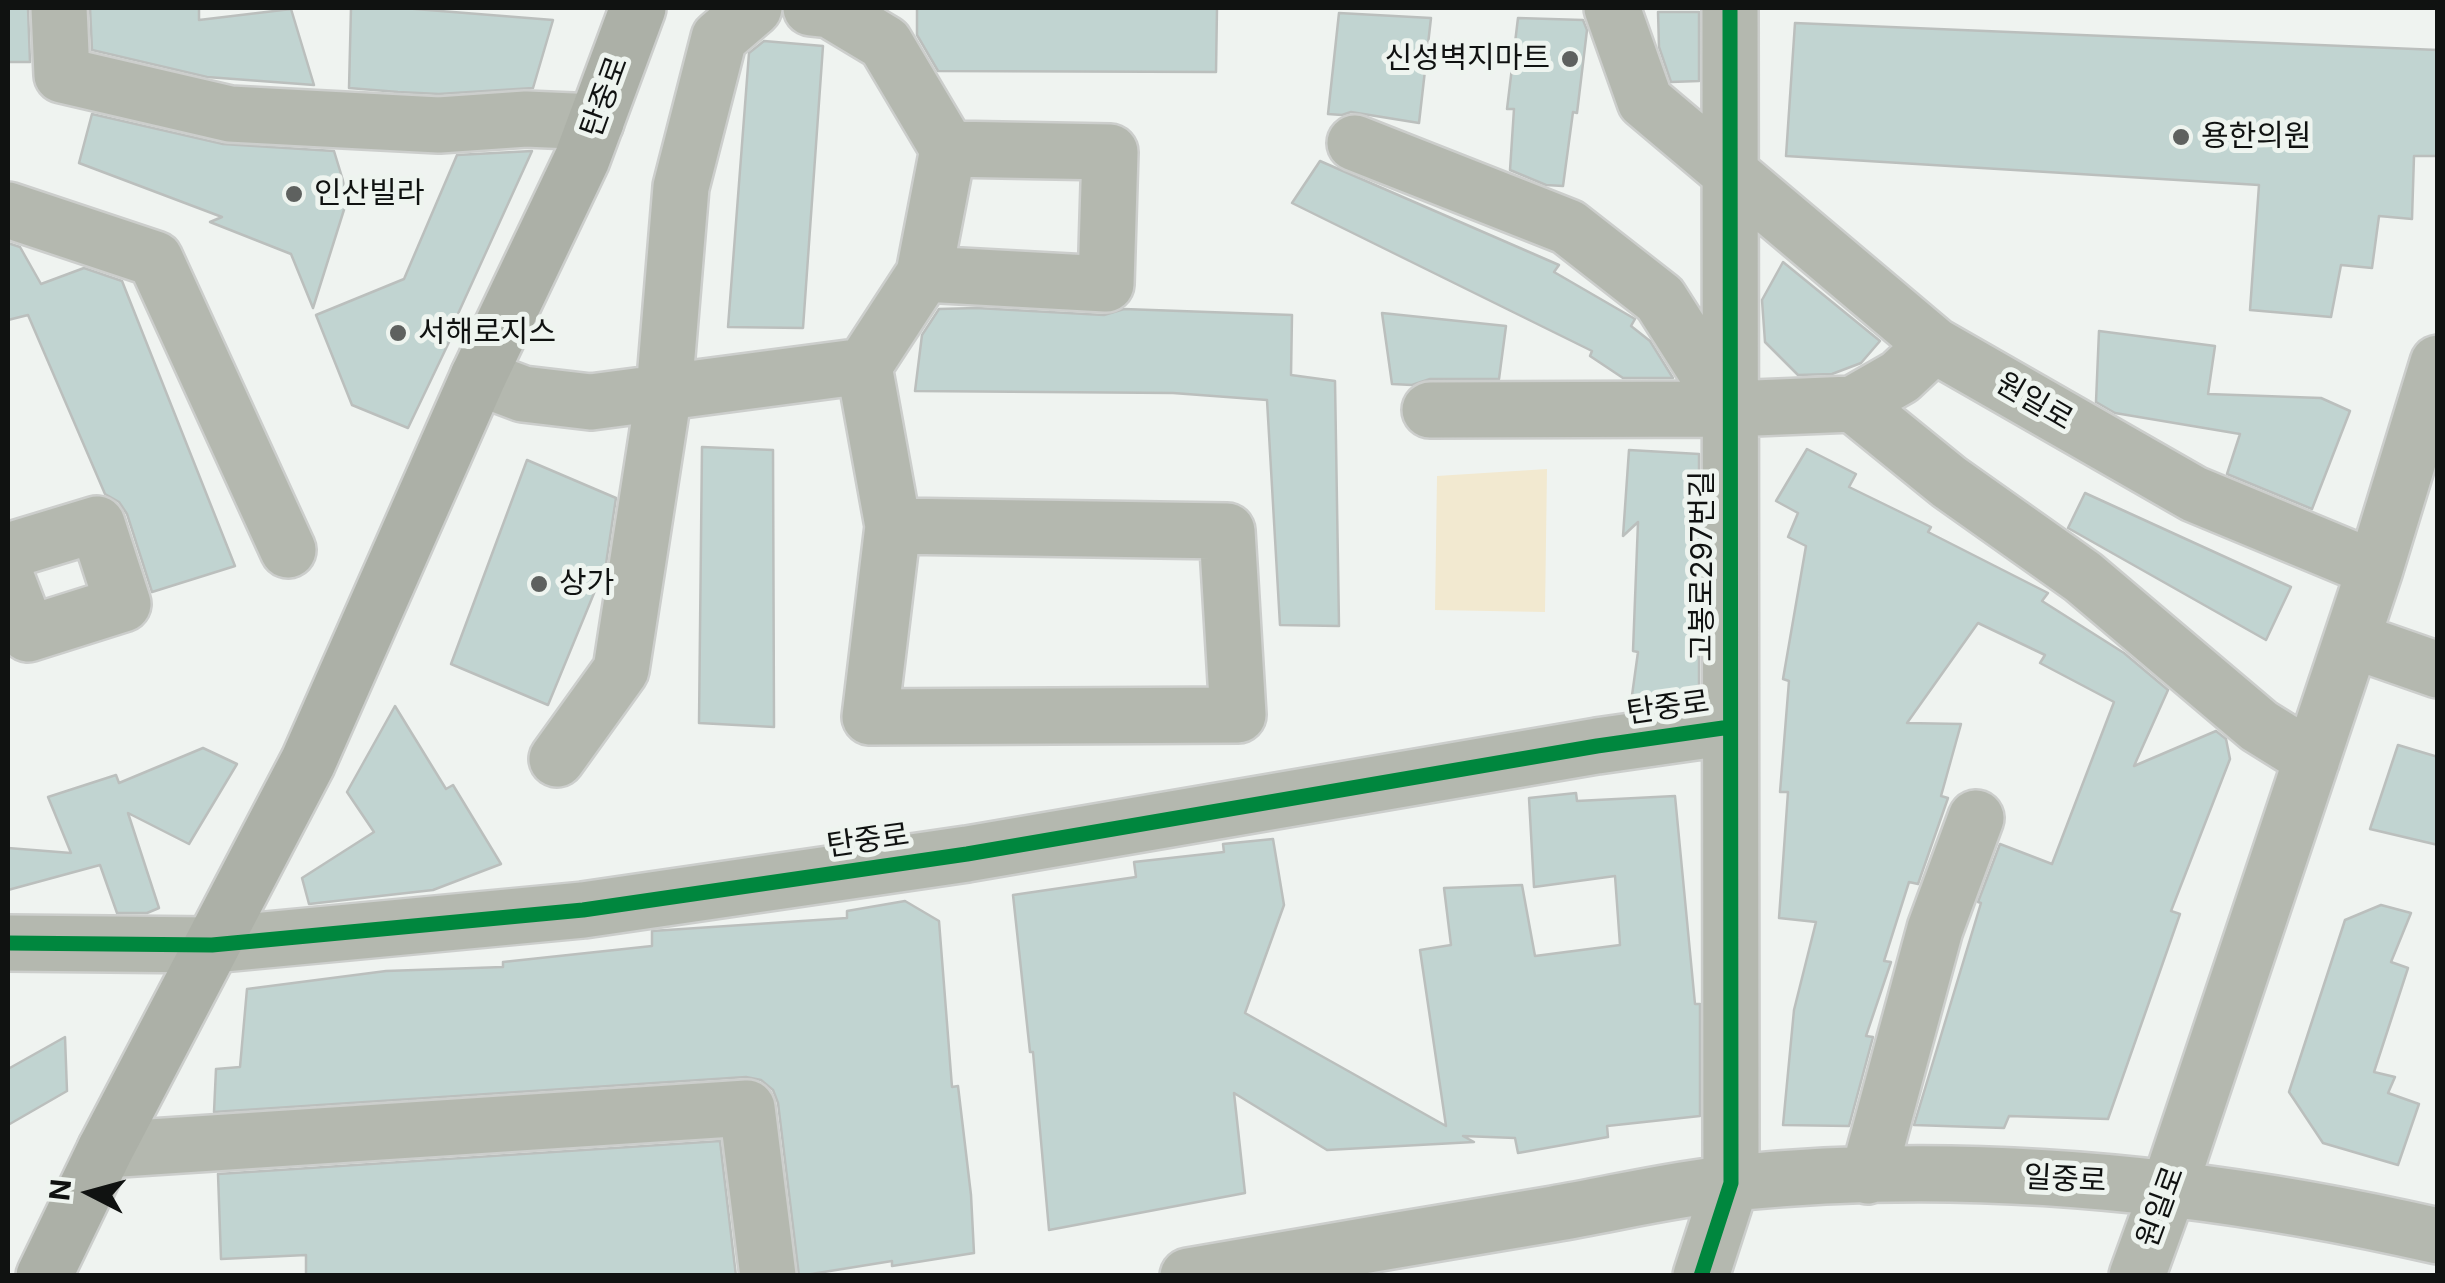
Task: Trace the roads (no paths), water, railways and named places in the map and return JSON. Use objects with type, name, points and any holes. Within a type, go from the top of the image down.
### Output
[{"type":"main road","name":"탄중로","points":[[44,1276],[105,1150],[308,762],[478,377],[582,159],[638,8]]},
{"type":"street","points":[[58,8],[62,75],[230,114],[439,125],[526,118],[596,122]]},
{"type":"street","points":[[557,759],[621,670],[664,392],[681,187],[719,38],[754,8]]},
{"type":"street","points":[[811,8],[830,10],[885,43],[948,149],[924,274],[864,366],[893,526],[870,717],[1238,714],[1227,531],[893,526]]},
{"type":"street","name":"원일로","points":[[1612,8],[1645,101],[1934,345],[2194,494],[2375,569]]},
{"type":"street","name":"고봉로297번길","points":[[1730,8],[1730,1184]]},
{"type":"street","points":[[1355,143],[1568,227],[1660,299],[1730,409]]},
{"type":"street","points":[[924,274],[1106,284],[1110,152],[948,149]]},
{"type":"street","points":[[8,210],[155,259],[288,550]]},
{"type":"street","points":[[1430,410],[1730,409],[1853,404],[1900,378],[1934,345]]},
{"type":"street","name":"원일로","points":[[2137,1276],[2352,640],[2438,363]]},
{"type":"street","points":[[478,377],[522,394],[590,402],[864,366]]},
{"type":"street","points":[[1853,404],[1949,482],[2083,577],[2259,726],[2312,759]]},
{"type":"street","points":[[8,551],[97,524],[123,604],[28,634],[8,582]]},
{"type":"street","points":[[2352,640],[2438,670]]},
{"type":"street","name":"탄중로","points":[[8,943],[212,945],[602,907],[967,854],[1578,749],[1730,727]]},
{"type":"street","points":[[1868,1176],[1935,928],[1976,818]]},
{"type":"street","points":[[105,1150],[747,1108],[768,1276]]},
{"type":"street","name":"일중로","points":[[1188,1276],[1730,1184],[1868,1176],[2080,1180],[2169,1188],[2233,1196],[2438,1236]]},
{"type":"street","points":[[1701,1276],[1730,1184]]},
{"type":"place","name":"신성벽지마트","points":[[1570,59]]},
{"type":"place","name":"용한의원","points":[[2181,137]]},
{"type":"place","name":"인산빌라","points":[[294,194]]},
{"type":"place","name":"서해로지스","points":[[398,333]]},
{"type":"place","name":"상가","points":[[539,584]]}]
